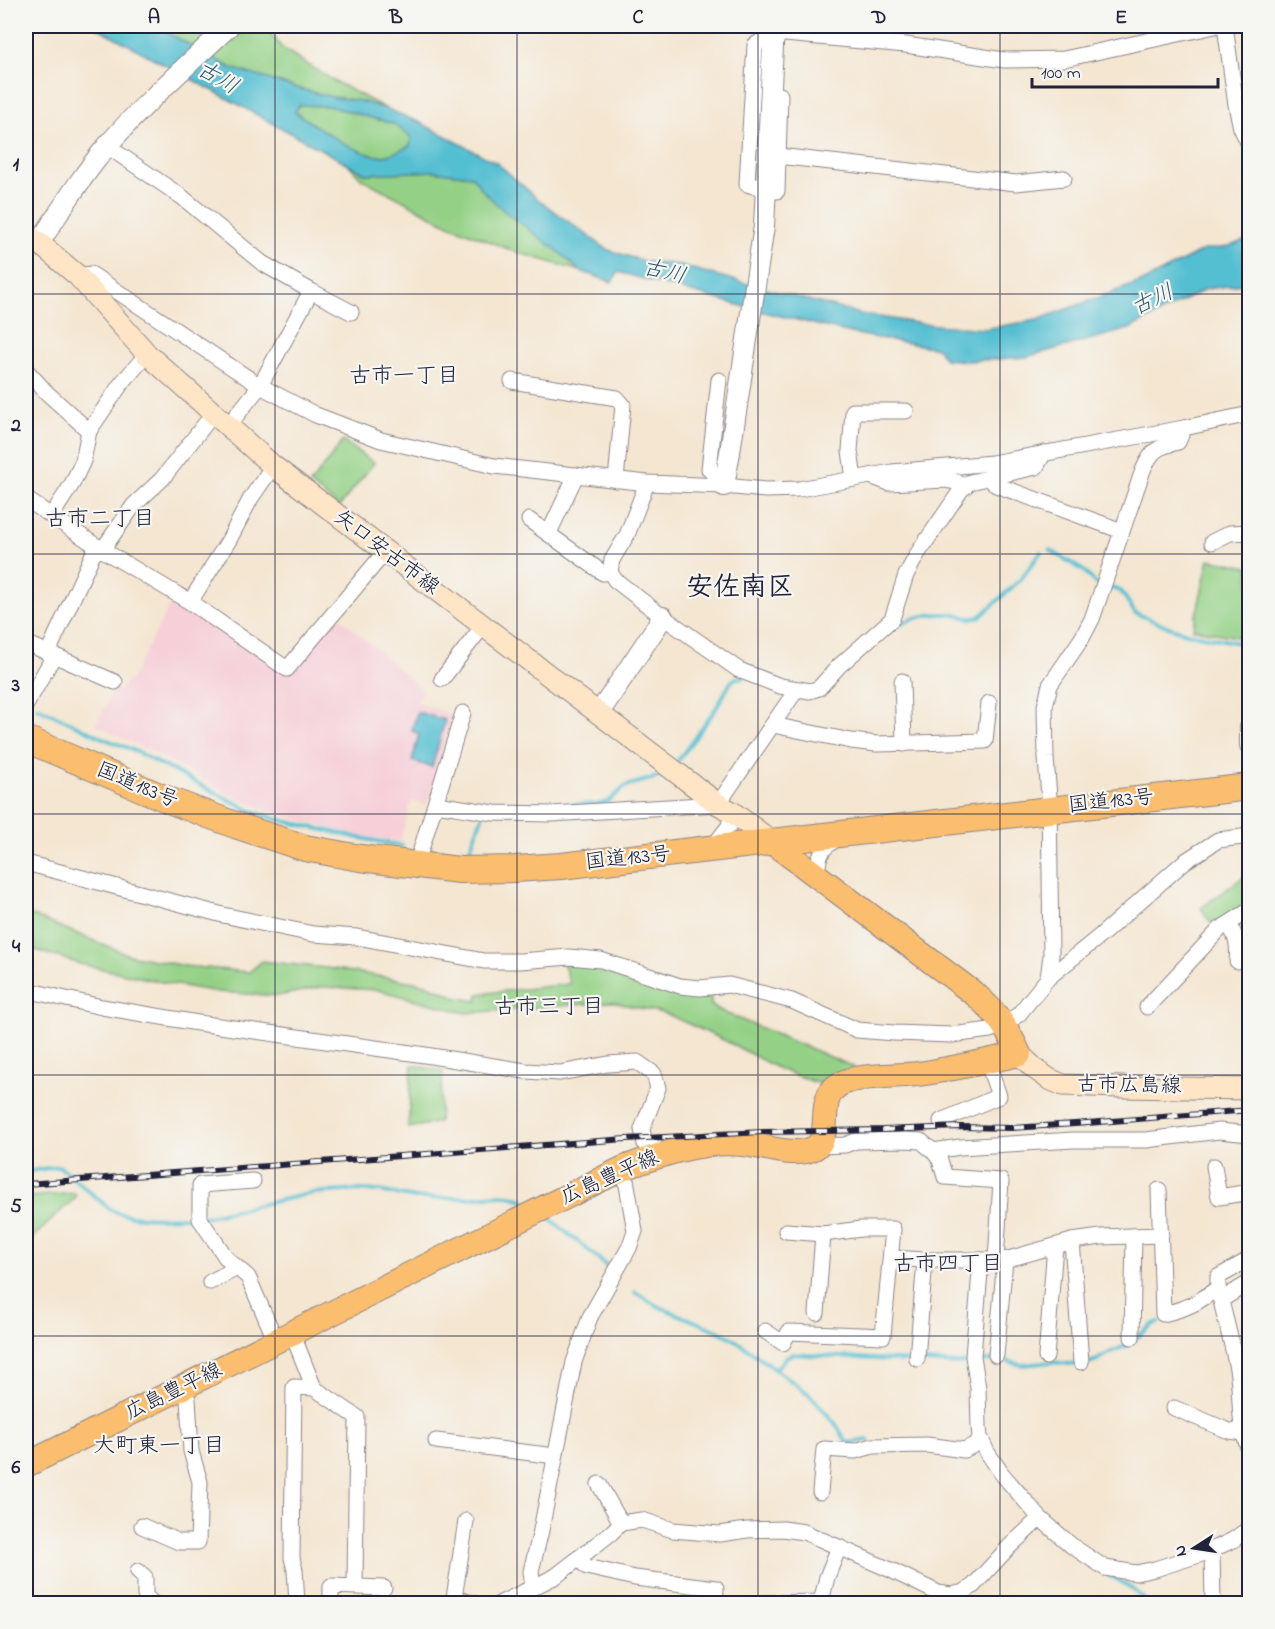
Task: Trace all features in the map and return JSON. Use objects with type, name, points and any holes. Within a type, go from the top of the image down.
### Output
[{"type":"highway","name":"国道183号","points":[[26,739],[171,801],[305,848],[416,866],[459,870],[561,866],[1250,787]]},
{"type":"main road","name":"矢口安古市線","points":[[32,239],[78,276],[147,354],[273,466],[772,842]]},
{"type":"main road","points":[[772,842],[976,995],[1004,1024],[1019,1054],[925,1073],[849,1080],[837,1086],[828,1097],[825,1107],[824,1138],[818,1146]]},
{"type":"main road","name":"古市広島線","points":[[1019,1054],[1049,1079],[1063,1085],[1249,1092]]},
{"type":"main road","name":"広島豊平線","points":[[26,1465],[624,1168],[662,1154],[723,1143],[792,1152],[807,1151],[818,1146]]},
{"type":"street","points":[[32,239],[71,194],[107,146],[229,26]]},
{"type":"street","points":[[754,186],[747,184],[755,45],[774,29],[1004,60],[1064,59],[1215,26]]},
{"type":"street","points":[[1225,26],[1236,105],[1241,128],[1250,146]]},
{"type":"street","points":[[771,190],[777,191],[781,48],[774,29]]},
{"type":"street","points":[[724,486],[764,226],[774,29]]},
{"type":"street","points":[[107,146],[182,197],[262,263],[351,312]]},
{"type":"street","points":[[778,156],[1016,183],[1064,178]]},
{"type":"street","points":[[78,276],[91,274],[260,386],[316,415],[381,440],[494,465],[616,480],[766,490],[799,489],[892,472],[992,463],[1250,414]]},
{"type":"street","points":[[26,705],[51,661],[51,646],[93,554],[105,546],[134,505],[220,420],[260,386],[311,291]]},
{"type":"street","points":[[52,515],[72,484],[83,461],[89,431],[121,384],[147,354]]},
{"type":"street","points":[[26,370],[46,392],[89,431]]},
{"type":"street","points":[[719,380],[709,469],[724,486]]},
{"type":"street","points":[[512,381],[617,398],[623,405],[616,480]]},
{"type":"street","points":[[854,479],[850,451],[853,411],[906,411]]},
{"type":"street","points":[[1048,978],[1052,955],[1045,706],[1050,685],[1092,619],[1149,456],[1162,446],[1178,442],[1184,428]]},
{"type":"street","points":[[647,483],[627,535],[612,560],[610,572],[615,580],[739,670],[794,693],[819,688],[839,666],[892,619],[906,575],[961,490],[970,482],[1036,467],[1044,453]]},
{"type":"street","points":[[190,602],[229,540],[251,498],[273,466]]},
{"type":"street","points":[[549,533],[576,475]]},
{"type":"street","points":[[870,476],[889,483],[945,480],[957,482],[965,487]]},
{"type":"street","points":[[989,478],[996,485],[1122,531]]},
{"type":"street","points":[[26,499],[101,549],[190,602],[287,669],[385,552]]},
{"type":"street","points":[[529,520],[603,573],[610,572]]},
{"type":"street","points":[[1212,542],[1230,533],[1250,532]]},
{"type":"street","points":[[599,713],[663,617]]},
{"type":"street","points":[[442,679],[483,626]]},
{"type":"street","points":[[26,643],[115,682]]},
{"type":"street","points":[[902,681],[904,744]]},
{"type":"street","points":[[711,849],[729,826],[725,808],[794,693]]},
{"type":"street","points":[[774,725],[850,741],[877,744],[985,741],[989,703]]},
{"type":"street","points":[[416,866],[463,713]]},
{"type":"street","points":[[1250,728],[1250,745]]},
{"type":"street","points":[[436,804],[494,813],[551,814],[725,808]]},
{"type":"street","points":[[818,876],[819,856],[827,844],[852,832]]},
{"type":"street","points":[[26,863],[237,919],[313,934],[357,937],[484,961],[569,957],[601,960],[680,986],[700,988],[729,985],[792,1001],[857,1030],[894,1034],[952,1035],[990,1030],[1019,1014],[1048,978],[1184,862],[1218,840],[1250,836]]},
{"type":"street","points":[[1147,1007],[1220,929],[1250,910]]},
{"type":"street","points":[[1229,924],[1239,947],[1237,961]]},
{"type":"street","points":[[26,990],[198,1023],[525,1071],[560,1073],[608,1064],[636,1062],[654,1074],[658,1088],[642,1129],[645,1144],[662,1154]]},
{"type":"street","points":[[941,1121],[999,1096],[987,1061]]},
{"type":"street","points":[[933,1151],[960,1147],[1073,1140],[1146,1140],[1219,1131],[1250,1134]]},
{"type":"street","points":[[818,1146],[845,1145],[856,1141],[921,1142],[940,1160],[945,1177],[1001,1181],[994,1260],[996,1355]]},
{"type":"street","points":[[1214,1166],[1219,1197],[1250,1192]]},
{"type":"street","points":[[533,1587],[531,1571],[574,1362],[590,1317],[629,1248],[635,1231],[624,1168]]},
{"type":"street","points":[[253,1181],[200,1185],[200,1217],[227,1259],[248,1277],[314,1388],[357,1417],[355,1586]]},
{"type":"street","points":[[1159,1190],[1163,1314],[1183,1310],[1250,1282]]},
{"type":"street","points":[[765,1330],[783,1343],[789,1332],[883,1336],[893,1229],[861,1229],[823,1234],[786,1231]]},
{"type":"street","points":[[817,1313],[823,1234]]},
{"type":"street","points":[[891,1258],[994,1260],[1072,1241],[1101,1237],[1161,1235]]},
{"type":"street","points":[[1132,1337],[1134,1236]]},
{"type":"street","points":[[1072,1241],[1081,1362]]},
{"type":"street","points":[[1046,1357],[1055,1246]]},
{"type":"street","points":[[1250,1259],[1218,1277],[1237,1370],[1243,1433],[1250,1451]]},
{"type":"street","points":[[917,1359],[925,1260]]},
{"type":"street","points":[[994,1260],[973,1356],[978,1388],[979,1427],[982,1441],[1002,1474],[1040,1518],[1072,1546],[1105,1568],[1136,1573],[1212,1550],[1233,1540],[1250,1528]]},
{"type":"street","points":[[210,1282],[237,1268]]},
{"type":"street","points":[[296,1604],[295,1570],[292,1558],[294,1387],[314,1388]]},
{"type":"street","points":[[142,1526],[179,1542],[198,1542],[200,1482],[191,1451],[188,1399],[182,1388]]},
{"type":"street","points":[[1174,1408],[1229,1431],[1243,1433]]},
{"type":"street","points":[[436,1441],[555,1456]]},
{"type":"street","points":[[820,1492],[824,1449],[855,1451],[873,1446],[927,1445],[964,1450],[982,1441]]},
{"type":"street","points":[[599,1484],[621,1523]]},
{"type":"street","points":[[499,1604],[556,1576],[621,1523],[642,1520],[673,1530],[720,1534],[747,1530],[783,1529],[804,1532],[893,1571],[937,1598],[964,1592],[973,1586],[1040,1518]]},
{"type":"street","points":[[466,1521],[454,1598],[475,1604]]},
{"type":"street","points":[[763,1603],[821,1602],[826,1577],[840,1547]]},
{"type":"street","points":[[1212,1550],[1213,1604]]},
{"type":"street","points":[[578,1558],[587,1567],[635,1578],[716,1588],[715,1604]]},
{"type":"street","points":[[138,1571],[145,1577],[146,1596],[154,1604]]},
{"type":"street","points":[[332,1604],[331,1586],[384,1588]]},
{"type":"shaded area","points":[[174,597],[286,672],[335,613],[423,690],[416,702],[453,715],[427,805],[411,801],[400,842],[356,835],[284,816],[242,801],[168,760],[96,725],[114,688],[121,690],[127,680],[130,681]]},
{"type":"green space","points":[[155,26],[259,26],[270,32],[282,48],[334,81],[387,109],[300,89],[231,68]]},
{"type":"green space","points":[[299,105],[329,106],[394,124],[411,137],[410,146],[383,156],[362,152],[338,140],[295,112]]},
{"type":"green space","points":[[348,164],[366,174],[433,171],[472,176],[492,199],[560,252],[580,271],[516,252],[449,225],[362,179]]},
{"type":"green space","points":[[343,441],[374,463],[339,507],[310,484]]},
{"type":"green space","points":[[1209,559],[1249,567],[1249,639],[1193,629]]},
{"type":"green space","points":[[1249,873],[1249,905],[1215,930],[1201,908]]},
{"type":"green space","points":[[26,913],[129,955],[185,966],[249,972],[262,961],[335,969],[426,984],[459,998],[477,1001],[478,994],[570,984],[563,963],[597,967],[711,994],[711,1005],[725,1013],[854,1067],[828,1087],[779,1069],[667,1014],[612,1002],[466,1013],[378,990],[322,987],[278,996],[218,992],[171,984],[80,964],[26,947]]},
{"type":"green space","points":[[412,1065],[443,1071],[439,1122],[408,1128]]},
{"type":"green space","points":[[75,1193],[76,1197],[26,1244],[26,1197]]},
{"type":"water","name":"古川","points":[[94,26],[155,26],[231,68],[300,89],[360,101],[419,122],[497,163],[540,201],[608,250],[646,262],[674,264],[860,314],[924,324],[984,329],[1037,320],[1146,280],[1204,250],[1227,247],[1249,239],[1249,283],[1206,289],[1129,329],[1026,357],[968,361],[945,359],[937,348],[855,334],[618,272],[612,282],[580,271],[559,252],[504,211],[483,191],[472,176],[433,171],[366,174]],"holes":[[[299,105],[329,106],[394,124],[411,137],[410,146],[383,156],[362,152],[338,140],[295,112]]]},
{"type":"water","points":[[417,712],[445,720],[432,767],[412,761],[419,734],[412,731]]},
{"type":"waterway","points":[[1050,550],[1084,571],[1096,584],[1100,585]]},
{"type":"waterway","points":[[890,630],[910,620],[925,616],[952,614],[971,618],[980,617],[1020,580],[1041,552]]},
{"type":"waterway","points":[[1107,587],[1121,591],[1135,613],[1174,629],[1250,645]]},
{"type":"waterway","points":[[677,762],[715,710],[731,682],[736,678],[743,678]]},
{"type":"waterway","points":[[37,707],[131,749],[249,810],[280,820],[402,846]]},
{"type":"waterway","points":[[493,803],[599,804],[607,802],[626,786],[665,775]]},
{"type":"waterway","points":[[426,850],[468,854],[482,817]]},
{"type":"waterway","points":[[26,1172],[59,1166],[111,1210],[131,1216],[196,1217]]},
{"type":"waterway","points":[[204,1217],[313,1193],[361,1190],[416,1198],[500,1195],[523,1200],[529,1205]]},
{"type":"waterway","points":[[550,1219],[607,1267]]},
{"type":"waterway","points":[[635,1292],[657,1306],[734,1339],[809,1394],[835,1423],[847,1443],[869,1440]]},
{"type":"waterway","points":[[1086,1364],[1128,1345],[1159,1322]]},
{"type":"waterway","points":[[775,1370],[791,1354],[968,1363]]},
{"type":"waterway","points":[[979,1362],[998,1359],[1023,1365],[1052,1362],[1078,1365]]},
{"type":"waterway","points":[[1109,1576],[1125,1584],[1149,1604]]},
{"type":"railway","points":[[26,1184],[626,1139],[763,1132],[960,1127],[1012,1128],[1250,1110]]},
{"type":"district","name":"古市一丁目","points":[[404,377]]},
{"type":"district","name":"古市二丁目","points":[[100,520]]},
{"type":"district","name":"安佐南区","points":[[740,588]]},
{"type":"district","name":"古市三丁目","points":[[549,1008]]},
{"type":"district","name":"古市四丁目","points":[[948,1265]]},
{"type":"district","name":"大町東一丁目","points":[[159,1447]]}]
